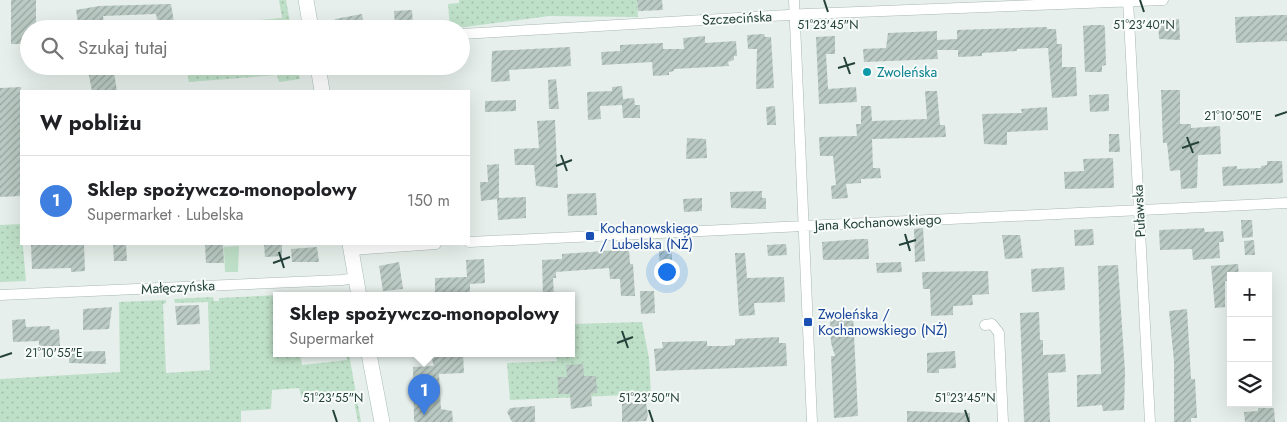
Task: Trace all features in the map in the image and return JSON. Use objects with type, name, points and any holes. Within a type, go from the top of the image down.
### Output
[{"type":"main road","points":[[306,0],[309,20]]},
{"type":"main road","points":[[319,75],[322,90]]},
{"type":"main road","points":[[350,247],[358,292]]},
{"type":"main road","points":[[371,357],[382,422]]},
{"type":"street","points":[[794,0],[812,422]]},
{"type":"street","name":"Szczecińska","points":[[470,33],[928,4],[1163,0]]},
{"type":"street","name":"Puławska","points":[[1128,1],[1150,422]]},
{"type":"street","name":"Jana Kochanowskiego","points":[[470,242],[1287,203]]},
{"type":"street","points":[[350,247],[407,245]]},
{"type":"street","name":"Małęczyńska","points":[[0,295],[356,278]]},
{"type":"street","points":[[985,325],[992,324],[999,333],[1003,422]]},
{"type":"green space","points":[[279,0],[286,0],[289,20],[260,20],[282,18]]},
{"type":"green space","points":[[459,0],[637,0],[638,17],[549,16],[470,26],[470,20],[449,20],[448,4],[459,3]]},
{"type":"green space","points":[[188,75],[277,75],[189,82]]},
{"type":"green space","points":[[277,75],[299,75],[300,79],[279,82]]},
{"type":"green space","points":[[20,224],[20,245],[23,245],[26,281],[0,282],[0,225]]},
{"type":"green space","points":[[239,246],[238,272],[225,272],[224,247]]},
{"type":"green space","points":[[273,295],[273,357],[301,357],[302,365],[347,360],[346,357],[350,357],[361,422],[358,422],[353,396],[302,399],[299,388],[272,390],[271,409],[241,411],[241,422],[0,422],[0,379],[120,372],[119,302],[166,300],[166,303],[163,304],[166,373],[210,370],[208,302],[175,303],[174,299],[213,297],[214,301],[219,301],[219,298]]},
{"type":"green space","points":[[642,322],[649,358],[651,394],[510,400],[507,363],[557,361],[556,357],[575,357],[575,324]]},
{"type":"building","points":[[11,0],[36,0],[36,20],[20,20],[20,44],[11,44]]},
{"type":"building","points":[[637,0],[662,0],[663,10],[638,11]]},
{"type":"building","points":[[171,4],[174,20],[157,20],[156,14],[103,16],[104,20],[78,20],[76,10],[99,6]]},
{"type":"building","points":[[412,10],[413,20],[395,20],[394,11]]},
{"type":"building","points":[[362,14],[363,20],[335,20]]},
{"type":"building","points":[[1287,15],[1287,41],[1236,43],[1235,17]]},
{"type":"building","points":[[1179,19],[1180,40],[1159,39],[1158,20]]},
{"type":"building","points":[[1104,25],[1105,29],[1106,65],[1102,66],[1102,72],[1085,72],[1083,26]]},
{"type":"building","points":[[1047,27],[1047,29],[1056,29],[1057,44],[1062,44],[1062,67],[1076,67],[1077,96],[1052,98],[1048,48],[1017,49],[1017,51],[982,53],[982,56],[958,57],[958,50],[937,50],[938,59],[864,62],[863,49],[886,48],[888,33],[937,31],[937,40],[957,39],[957,30]]},
{"type":"building","points":[[764,34],[765,37],[771,37],[774,88],[756,89],[757,49],[748,49],[747,35]]},
{"type":"building","points":[[705,36],[705,43],[736,41],[737,56],[734,56],[734,60],[728,62],[729,66],[674,69],[674,71],[669,72],[669,75],[653,76],[652,62],[602,65],[601,52],[620,51],[620,45],[663,43],[663,49],[684,49],[683,38]]},
{"type":"building","points":[[835,36],[835,54],[826,54],[828,89],[856,87],[857,102],[819,104],[816,37]]},
{"type":"building","points":[[570,47],[571,66],[509,70],[510,81],[491,82],[492,51]]},
{"type":"building","points":[[89,75],[114,75],[117,90],[92,90]]},
{"type":"building","points":[[556,79],[559,109],[549,109],[548,80]]},
{"type":"building","points":[[622,86],[623,99],[634,98],[635,105],[640,105],[640,118],[623,118],[622,105],[600,106],[601,119],[588,120],[587,92],[612,91],[612,87]]},
{"type":"building","points":[[21,87],[20,196],[0,197],[0,88]]},
{"type":"building","points":[[1161,90],[1180,90],[1180,124],[1191,124],[1191,128],[1220,126],[1221,154],[1198,155],[1197,188],[1181,189],[1180,170],[1170,171],[1167,143],[1163,143]]},
{"type":"building","points":[[925,91],[937,91],[940,125],[945,125],[946,137],[872,139],[873,168],[880,168],[881,178],[861,179],[861,183],[846,184],[848,198],[832,199],[831,186],[836,185],[833,156],[820,156],[819,137],[857,136],[856,124],[861,124],[861,106],[871,106],[872,121],[927,119]]},
{"type":"building","points":[[1109,94],[1109,111],[1090,112],[1089,95]]},
{"type":"building","points":[[516,100],[516,111],[485,112],[485,101]]},
{"type":"building","points":[[775,106],[776,125],[767,125],[766,107]]},
{"type":"building","points":[[1047,107],[1048,130],[1007,132],[1007,145],[984,144],[982,114],[1022,113],[1021,109]]},
{"type":"building","points":[[555,120],[558,188],[536,186],[534,165],[515,165],[514,149],[539,148],[537,121]]},
{"type":"building","points":[[1109,134],[1119,134],[1120,152],[1109,152]]},
{"type":"building","points":[[687,138],[706,139],[707,158],[686,159]]},
{"type":"building","points":[[1113,158],[1114,188],[1065,189],[1064,172],[1084,171],[1083,159]]},
{"type":"building","points":[[1267,161],[1282,161],[1283,183],[1223,186],[1222,167],[1237,166],[1237,169],[1261,168],[1261,166],[1267,165]]},
{"type":"building","points":[[499,164],[499,198],[526,197],[526,218],[498,220],[497,199],[481,201],[480,182],[488,182],[487,165]]},
{"type":"building","points":[[762,191],[762,198],[766,198],[766,209],[731,208],[730,192]]},
{"type":"building","points":[[596,193],[597,215],[568,216],[567,194]]},
{"type":"building","points":[[702,198],[702,211],[684,212],[683,199]]},
{"type":"building","points":[[1241,220],[1252,220],[1253,237],[1242,238]]},
{"type":"building","points":[[923,228],[925,261],[915,262],[914,229]]},
{"type":"building","points":[[1204,228],[1205,232],[1223,231],[1224,242],[1219,242],[1220,258],[1193,260],[1192,249],[1160,250],[1159,230]]},
{"type":"building","points":[[1093,229],[1094,245],[1075,246],[1074,230]]},
{"type":"building","points":[[1002,235],[1020,235],[1023,258],[1005,259]]},
{"type":"building","points":[[868,239],[869,259],[823,260],[822,242]]},
{"type":"building","points":[[1254,240],[1255,255],[1245,255],[1244,241]]},
{"type":"building","points":[[786,244],[787,255],[768,256],[767,245]]},
{"type":"building","points":[[31,245],[84,245],[85,271],[71,272],[71,268],[32,269]]},
{"type":"building","points":[[113,245],[126,245],[127,261],[114,261]]},
{"type":"building","points":[[205,245],[223,245],[224,263],[206,263]]},
{"type":"building","points":[[264,245],[282,245],[282,256],[265,257]]},
{"type":"building","points":[[317,247],[319,262],[292,262],[291,249]]},
{"type":"building","points":[[629,250],[630,264],[633,264],[635,296],[621,296],[620,279],[610,279],[609,268],[556,272],[556,278],[553,278],[554,292],[543,292],[542,260],[562,259],[562,254]]},
{"type":"building","points":[[672,250],[672,278],[660,279],[659,251]]},
{"type":"building","points":[[735,253],[745,253],[747,278],[784,277],[785,302],[754,303],[755,315],[739,316]]},
{"type":"building","points":[[484,259],[485,283],[470,284],[470,292],[435,292],[435,278],[467,277],[466,260]]},
{"type":"building","points":[[399,262],[403,289],[383,291],[379,266]]},
{"type":"building","points":[[901,262],[902,272],[877,273],[876,263]]},
{"type":"building","points":[[1238,264],[1239,272],[1227,272],[1225,307],[1215,308],[1211,266]]},
{"type":"building","points":[[1118,265],[1125,372],[1124,410],[1103,411],[1102,405],[1077,407],[1077,375],[1101,374],[1098,266]]},
{"type":"building","points":[[1064,267],[1065,290],[1032,292],[1031,269]]},
{"type":"building","points":[[988,271],[989,294],[972,295],[973,305],[953,306],[953,315],[931,316],[930,289],[923,289],[922,272]]},
{"type":"building","points":[[640,291],[654,291],[655,313],[641,314]]},
{"type":"building","points":[[199,305],[200,324],[177,325],[175,306]]},
{"type":"building","points":[[112,307],[109,329],[83,330],[83,309]]},
{"type":"building","points":[[1187,309],[1191,379],[1195,379],[1197,418],[1191,418],[1191,422],[1174,422],[1174,361],[1169,311]]},
{"type":"building","points":[[1039,312],[1040,340],[1043,340],[1043,355],[1065,354],[1066,372],[1048,373],[1050,422],[1024,422],[1020,313]]},
{"type":"building","points":[[853,314],[858,416],[834,418],[831,356],[835,356],[831,343],[830,318],[837,318],[837,315]]},
{"type":"building","points":[[25,319],[26,327],[50,326],[50,330],[59,329],[60,346],[39,346],[39,341],[13,342],[12,320]]},
{"type":"building","points":[[779,337],[779,343],[786,343],[787,366],[656,371],[654,349],[663,348],[662,342],[707,341],[707,346],[727,346],[735,345],[735,339]]},
{"type":"building","points":[[105,351],[106,364],[69,363],[69,352]]},
{"type":"building","points":[[955,351],[956,368],[939,369],[939,373],[927,373],[927,353]]},
{"type":"building","points":[[431,357],[463,357],[464,373],[439,374],[441,409],[452,411],[453,422],[415,422],[413,367],[434,366]]},
{"type":"building","points":[[583,364],[584,376],[596,376],[597,393],[591,393],[592,406],[571,409],[570,394],[558,394],[558,377],[567,377],[566,365]]},
{"type":"building","points":[[646,402],[648,415],[646,421],[622,422],[622,403]]},
{"type":"building","points":[[535,406],[535,422],[512,422],[507,412],[510,408]]},
{"type":"building","points":[[1258,408],[1274,408],[1275,422],[1245,422],[1244,412],[1258,411]]},
{"type":"building","points":[[907,411],[970,413],[970,422],[907,422]]},
{"type":"place","name":"Zwoleńska","points":[[867,72]]},
{"type":"place","name":"Kochanowskiego / Lubelska (NŻ)","points":[[590,236]]},
{"type":"place","name":"Zwoleńska / Kochanowskiego (NŻ)","points":[[808,322]]},
{"type":"place","name":"Sklep spożywczo-monopolowy","points":[[424,415]]}]
